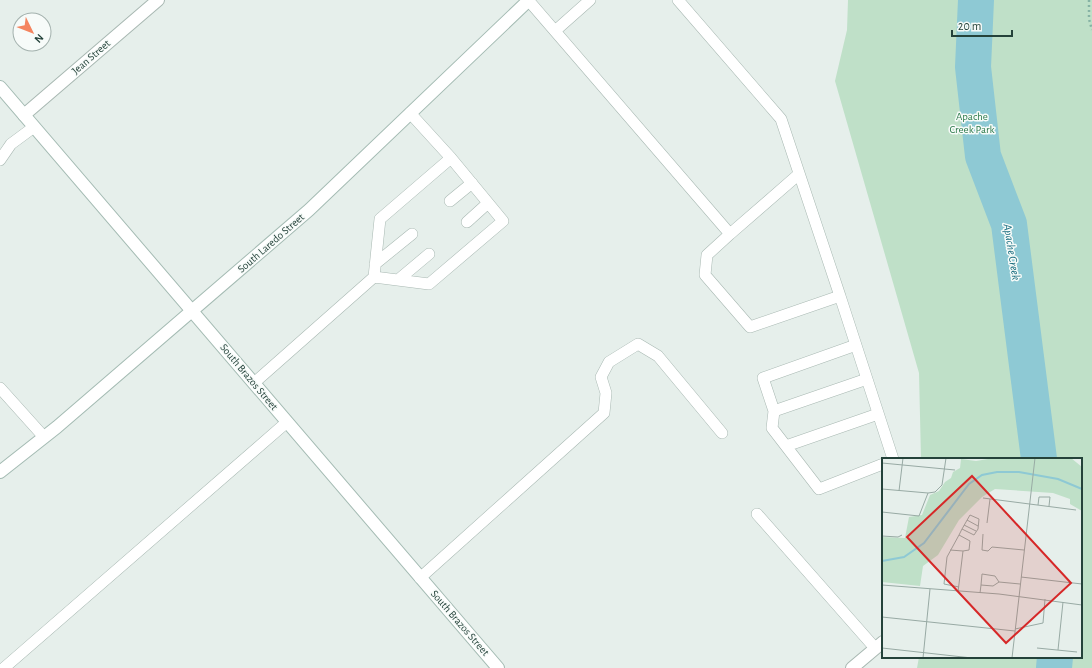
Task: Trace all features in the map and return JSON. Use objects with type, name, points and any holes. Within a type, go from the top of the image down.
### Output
[{"type":"street","name":"Jean Street","points":[[24,115],[158,0]]},
{"type":"street","name":"South Laredo Street","points":[[0,472],[44,438],[309,210],[529,0]]},
{"type":"street","name":"South Brazos Street","points":[[0,86],[498,668]]},
{"type":"street","points":[[852,668],[879,645]]},
{"type":"lane","points":[[529,0],[730,234]]},
{"type":"lane","points":[[555,31],[590,0]]},
{"type":"lane","points":[[678,0],[781,119],[893,458]]},
{"type":"lane","points":[[374,278],[429,284],[503,221],[451,158],[410,113]]},
{"type":"lane","points":[[0,160],[11,144],[34,126]]},
{"type":"lane","points":[[254,383],[374,278],[380,218],[451,158]]},
{"type":"lane","points":[[799,174],[707,255],[705,275],[750,327],[840,296]]},
{"type":"lane","points":[[450,201],[472,183]]},
{"type":"lane","points":[[467,222],[488,203]]},
{"type":"lane","points":[[376,264],[412,234]]},
{"type":"lane","points":[[398,280],[429,254]]},
{"type":"lane","points":[[420,578],[604,413],[606,393],[601,377],[609,362],[638,344],[658,356],[722,433]]},
{"type":"lane","points":[[856,345],[763,378],[774,411],[772,428],[820,488],[882,464]]},
{"type":"lane","points":[[774,411],[867,379]]},
{"type":"lane","points":[[0,388],[44,438]]},
{"type":"lane","points":[[786,446],[878,414]]},
{"type":"lane","points":[[4,668],[287,422]]},
{"type":"lane","points":[[757,514],[879,645]]},
{"type":"path","points":[[1089,0],[1089,19],[1092,30]]},
{"type":"green space","name":"Apache Creek Park","points":[[848,0],[1092,0],[1092,668],[917,668],[919,658],[1082,658],[1082,458],[921,458],[919,373],[835,81],[847,30]]},
{"type":"waterway","name":"Apache Creek","points":[[976,0],[973,67],[983,156],[1009,224],[1039,458]]},
{"type":"waterway","name":"Apache Creek","points":[[1054,668],[1055,658]]}]
